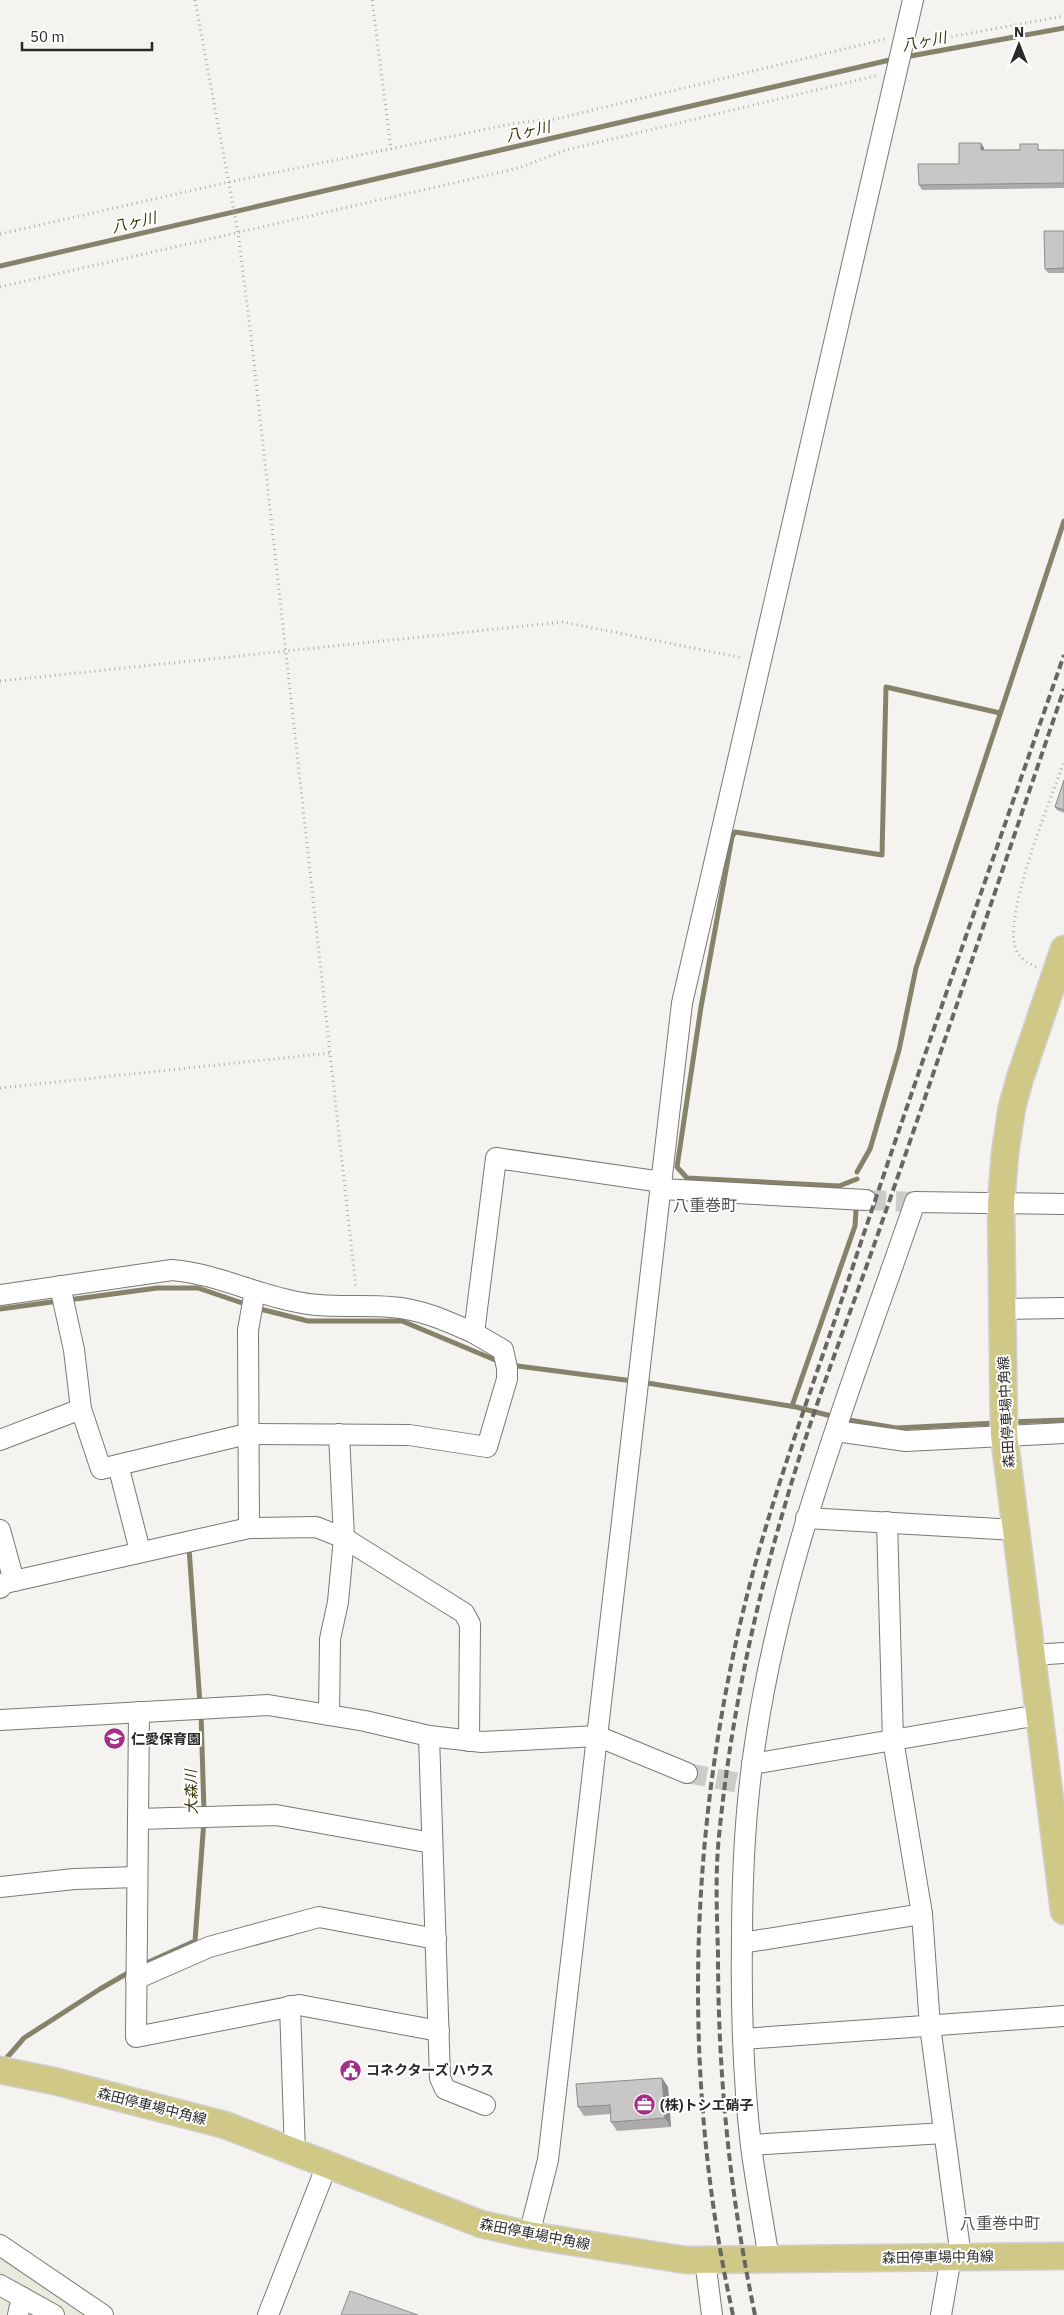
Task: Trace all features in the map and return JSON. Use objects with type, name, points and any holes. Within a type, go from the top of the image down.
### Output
[{"type":"main road","name":"森田停車場中角線","points":[[1058,979],[1012,1107],[1005,1153],[1001,1204],[1001,1309],[1004,1425],[1039,1715],[1057,1801],[1064,1911]]},
{"type":"main road","name":"森田停車場中角線","points":[[0,2070],[54,2081],[225,2125],[481,2224],[528,2236],[685,2260],[1064,2256]]},
{"type":"street","points":[[528,2236],[548,2160],[682,1003],[913,0]]},
{"type":"street","points":[[474,1333],[496,1158],[661,1185],[866,1200]]},
{"type":"street","points":[[769,2259],[751,2145],[743,2039],[744,1784],[752,1764],[776,1637],[806,1518],[915,1202],[1064,1204]]},
{"type":"street","points":[[0,1295],[62,1296],[172,1270],[201,1273],[254,1300],[318,1305],[392,1306],[430,1314],[474,1333],[503,1350],[507,1379],[487,1447],[409,1436],[247,1434],[101,1469],[81,1409],[74,1350],[62,1296]]},
{"type":"street","points":[[249,1528],[247,1434],[248,1330],[254,1300]]},
{"type":"street","points":[[1001,1309],[1064,1308]]},
{"type":"street","points":[[0,1440],[81,1409]]},
{"type":"street","points":[[836,1431],[906,1441],[1004,1425],[1064,1433]]},
{"type":"street","points":[[329,1715],[330,1639],[338,1602],[344,1538],[339,1434]]},
{"type":"street","points":[[118,1465],[140,1552]]},
{"type":"street","points":[[806,1518],[1016,1530]]},
{"type":"street","points":[[887,1522],[894,1740],[922,1914],[930,2026],[944,2133],[956,2257],[941,2315]]},
{"type":"street","points":[[0,1530],[7,1584],[249,1528],[316,1527],[344,1538],[464,1614],[470,1624],[469,1741]]},
{"type":"street","points":[[1032,1655],[1064,1653]]},
{"type":"street","points":[[0,1720],[268,1705],[329,1715],[429,1736],[469,1741],[482,1742],[597,1736],[687,1773]]},
{"type":"street","points":[[139,1712],[136,2037],[299,2005],[439,2031]]},
{"type":"street","points":[[752,1764],[1039,1715]]},
{"type":"street","points":[[429,1736],[440,2078],[445,2089],[486,2105]]},
{"type":"street","points":[[138,1819],[276,1814],[432,1843]]},
{"type":"street","points":[[0,1887],[74,1879],[137,1877]]},
{"type":"street","points":[[742,1943],[922,1914]]},
{"type":"street","points":[[136,1972],[209,1947],[319,1917],[436,1939]]},
{"type":"street","points":[[290,2006],[295,2153]]},
{"type":"street","points":[[743,2039],[1064,2016]]},
{"type":"street","points":[[751,2145],[944,2133]]},
{"type":"street","points":[[268,2315],[327,2165]]},
{"type":"street","points":[[0,2245],[103,2315]]},
{"type":"street","points":[[705,2260],[712,2315]]},
{"type":"street","points":[[0,2285],[20,2306],[54,2315]]},
{"type":"path","points":[[194,0],[238,232],[251,336],[357,1306]]},
{"type":"path","points":[[372,0],[391,149]]},
{"type":"path","points":[[0,234],[229,182],[516,123],[556,119],[903,40],[1064,16]]},
{"type":"path","points":[[0,287],[519,168],[566,150],[896,71]]},
{"type":"path","points":[[0,681],[563,622],[760,662]]},
{"type":"path","points":[[1058,979],[1026,963],[1016,949],[1014,927],[1019,894],[1064,762]]},
{"type":"path","points":[[0,1088],[330,1053]]},
{"type":"shaded area","points":[[0,2253],[91,2315],[0,2315]]},
{"type":"building","points":[[959,143],[981,143],[981,150],[1020,150],[1020,144],[1038,144],[1038,150],[1064,150],[1064,183],[919,185],[918,164],[959,164]]},
{"type":"building","points":[[1044,231],[1064,231],[1064,268],[1045,269]]},
{"type":"building","points":[[1064,780],[1064,810],[1055,807]]},
{"type":"building","points":[[662,2078],[665,2118],[611,2122],[610,2105],[578,2107],[576,2084]]},
{"type":"building","points":[[350,2291],[418,2315],[341,2315]]},
{"type":"waterway","name":"八ヶ川","points":[[905,57],[1064,28]]},
{"type":"waterway","name":"八ヶ川","points":[[0,266],[894,59]]},
{"type":"waterway","points":[[857,1172],[870,1149],[899,1050],[916,968],[1064,521]]},
{"type":"waterway","points":[[857,1179],[839,1186],[687,1178],[677,1167],[701,1007],[732,837],[735,832],[882,855],[886,687],[1000,713]]},
{"type":"waterway","points":[[792,1406],[855,1226],[856,1210]]},
{"type":"waterway","points":[[68,1300],[157,1288],[198,1288],[248,1305]]},
{"type":"waterway","points":[[0,1309],[59,1301]]},
{"type":"waterway","points":[[256,1308],[308,1321],[402,1321],[500,1362]]},
{"type":"waterway","points":[[510,1365],[633,1381]]},
{"type":"waterway","points":[[641,1382],[796,1407],[835,1417]]},
{"type":"waterway","points":[[843,1419],[896,1428],[996,1423]]},
{"type":"waterway","points":[[1012,1422],[1064,1420]]},
{"type":"waterway","name":"大森川","points":[[187,1549],[189,1548],[200,1704]]},
{"type":"waterway","name":"大森川","points":[[201,1713],[204,1812]]},
{"type":"waterway","name":"大森川","points":[[142,1965],[195,1941],[204,1820]]},
{"type":"waterway","name":"大森川","points":[[4,2061],[24,2038],[133,1970]]},
{"type":"tunnel","points":[[866,1200],[915,1202]]},
{"type":"tunnel","points":[[687,1773],[739,1783]]},
{"type":"railway","points":[[733,2315],[715,2221],[704,2125],[699,2029],[699,1933],[705,1837],[717,1742],[735,1647],[758,1554],[794,1440],[934,1027],[1064,655]]},
{"type":"railway","points":[[755,2315],[732,2181],[720,2045],[717,1910],[718,1851],[729,1752],[736,1711],[753,1628],[773,1546],[807,1434],[869,1260],[1064,689]]},
{"type":"place","name":"仁愛保育園","points":[[115,1739]]},
{"type":"place","name":"コネクターズ ハウス","points":[[350,2070]]},
{"type":"place","name":"(株)トシエ硝子","points":[[644,2105]]},
{"type":"district","name":"八重巻町","points":[[705,1205]]},
{"type":"district","name":"八重巻中町","points":[[1000,2223]]}]
